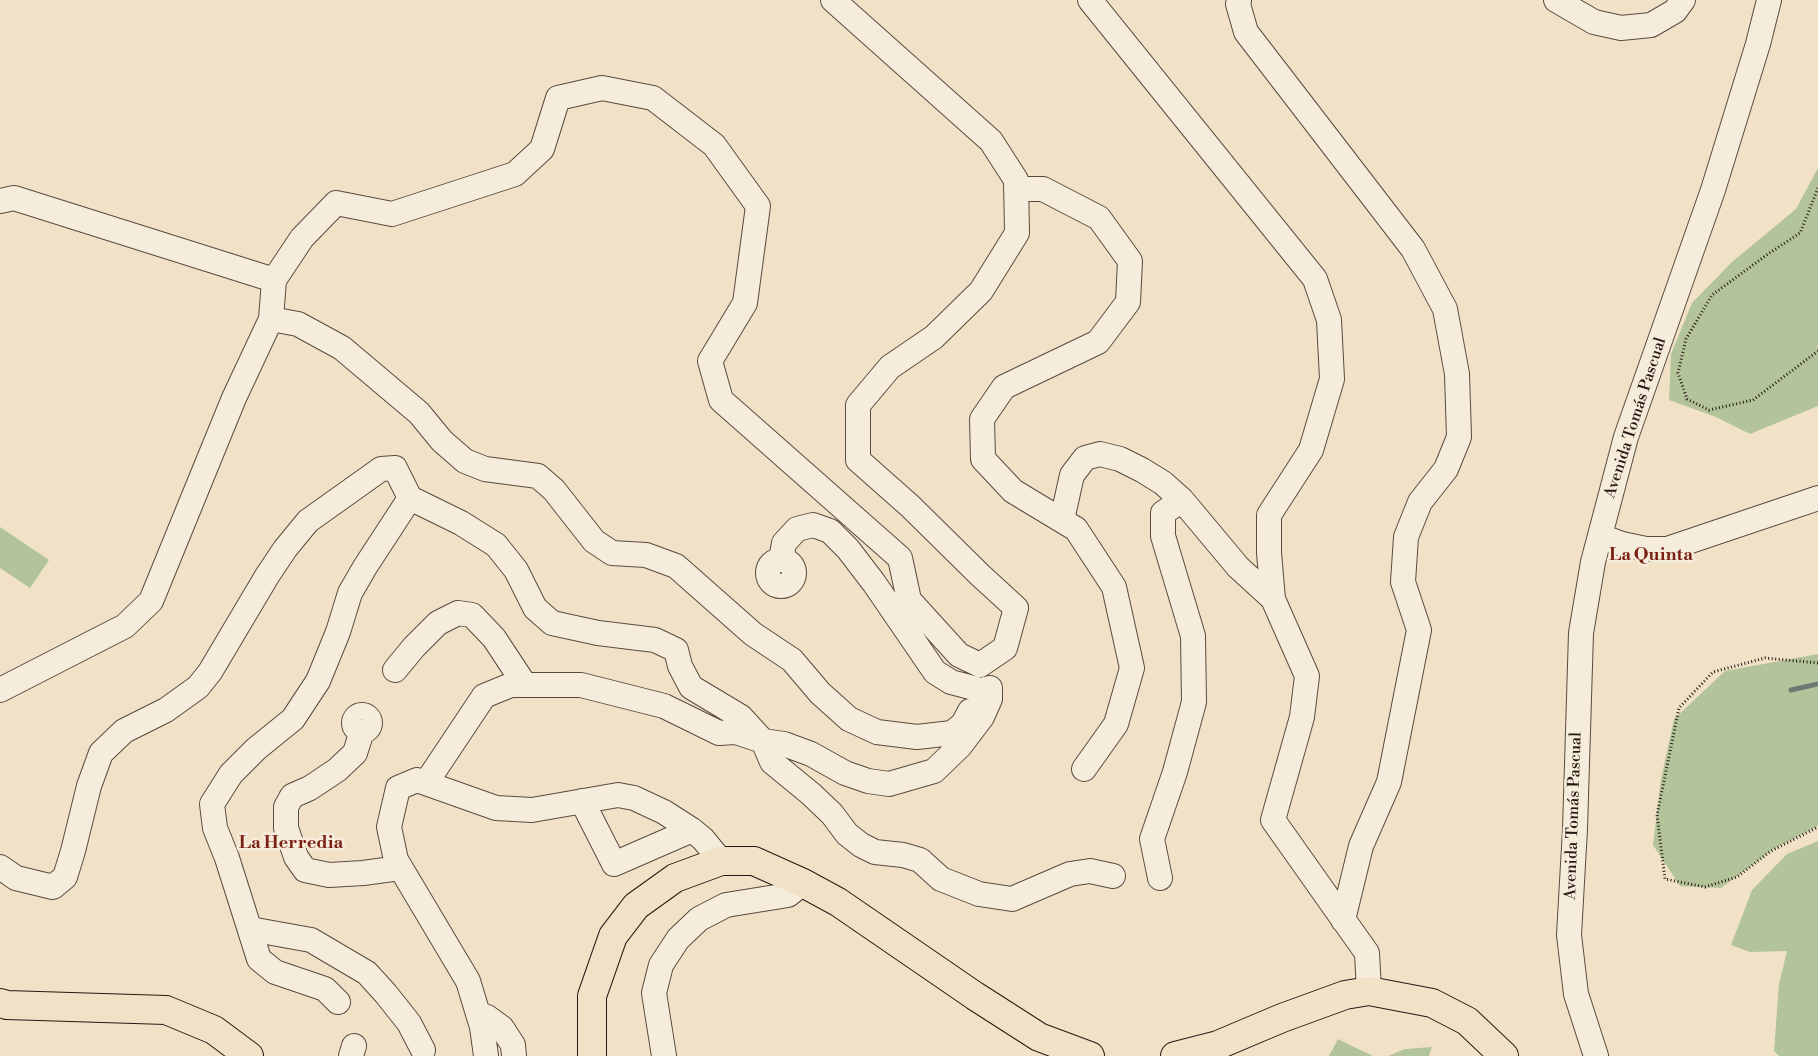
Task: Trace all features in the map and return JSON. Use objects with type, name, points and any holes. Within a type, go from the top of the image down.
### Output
[{"type":"main road","points":[[592,1056],[592,996],[613,936],[636,906],[675,878],[721,861],[754,861],[803,883],[838,902],[975,996],[1039,1037],[1090,1056]]},
{"type":"main road","points":[[1175,1056],[1218,1045],[1282,1018],[1345,996],[1369,991],[1432,1003],[1467,1021],[1504,1056]]},
{"type":"main road","points":[[0,1004],[166,1010],[214,1030],[249,1056]]},
{"type":"street","points":[[0,690],[125,626],[151,601],[234,398],[271,319],[274,280],[302,238],[336,203],[392,214],[515,174],[542,149],[558,98],[602,88],[653,98],[714,144],[758,206],[745,303],[710,361],[721,400],[900,558],[909,600],[959,655],[980,665],[1005,648],[1016,608],[910,506],[858,460],[858,406],[890,368],[934,337],[981,291],[1017,233],[1016,180],[991,141],[833,0]]},
{"type":"street","points":[[1090,0],[1315,279],[1329,320],[1332,378],[1311,450],[1269,515],[1269,553],[1273,599],[1307,676],[1302,717],[1273,820],[1367,953],[1369,991]]},
{"type":"street","points":[[1239,0],[1238,4],[1246,32],[1413,249],[1445,309],[1457,374],[1459,437],[1446,470],[1420,502],[1406,537],[1403,582],[1419,630],[1389,782],[1362,846],[1343,920]]},
{"type":"street","points":[[1556,0],[1594,22],[1621,28],[1650,25],[1675,11],[1684,0]]},
{"type":"street","name":"Avenida Tomás Pascual","points":[[1596,1056],[1576,994],[1569,935],[1575,819],[1580,633],[1593,562],[1626,438],[1713,190],[1758,44],[1769,0]]},
{"type":"street","points":[[1016,188],[1043,189],[1099,218],[1130,261],[1128,302],[1098,342],[1004,387],[982,419],[983,459],[1012,491],[1076,529],[1114,587],[1132,668],[1116,724],[1084,769]]},
{"type":"street","points":[[0,201],[14,198],[274,280]]},
{"type":"street","points":[[271,319],[298,324],[342,348],[419,413],[442,441],[465,461],[485,469],[538,476],[554,490],[594,541],[612,553],[646,555],[676,566],[753,634],[792,660],[820,693],[849,719],[877,732],[917,737],[952,733],[963,724],[981,690]]},
{"type":"street","points":[[1062,520],[1072,475],[1085,458],[1100,454],[1120,459],[1163,482],[1182,500],[1238,567],[1273,599]]},
{"type":"street","points":[[0,867],[16,878],[53,887],[65,877],[89,786],[101,752],[124,731],[166,710],[198,687],[210,672],[267,576],[285,549],[308,521],[381,469],[395,468],[410,498],[461,523],[496,545],[516,570],[535,608],[552,623],[598,633],[655,640],[676,650],[680,666],[691,687],[741,717],[763,741],[772,762],[811,794],[832,814],[847,834],[861,845],[876,852],[903,855],[920,860],[941,879],[979,894],[1012,899],[1070,874],[1090,871],[1113,876]]},
{"type":"street","points":[[338,1002],[325,989],[275,972],[259,959],[227,858],[215,828],[212,804],[231,774],[293,719],[318,681],[335,640],[350,593],[365,566],[410,498]]},
{"type":"street","points":[[1600,536],[1622,544],[1646,549],[1667,549],[1818,498]]},
{"type":"street","points":[[1160,878],[1152,839],[1175,772],[1194,702],[1193,636],[1163,536],[1163,513],[1182,500]]},
{"type":"street","points":[[426,782],[484,696],[511,685],[581,685],[664,706],[719,733],[736,732],[763,741],[784,744],[811,754],[845,773],[868,782],[889,784],[934,771],[960,746],[982,717],[990,699],[990,688],[981,690],[951,682],[935,672],[874,582],[848,549],[830,531],[813,525],[797,529],[784,543],[781,560]]},
{"type":"street","points":[[396,670],[438,623],[458,613],[472,615],[494,638],[525,685]]},
{"type":"street","points":[[362,731],[355,753],[337,770],[310,788],[292,796],[286,807],[286,828],[296,856],[305,870],[329,875],[400,868]]},
{"type":"street","points":[[486,1056],[482,1027],[468,981],[396,860],[389,827],[398,788],[417,780],[496,808],[532,810],[618,795],[634,798],[664,812],[692,830],[703,839],[721,861]]},
{"type":"street","points":[[582,801],[614,864],[692,830]]},
{"type":"street","points":[[664,1056],[654,993],[661,965],[678,940],[699,919],[726,905],[788,895],[803,883]]},
{"type":"street","points":[[250,929],[311,940],[367,973],[410,1023],[423,1050]]},
{"type":"street","points":[[478,1014],[488,1017],[502,1028],[513,1045],[514,1056]]},
{"type":"path","points":[[1818,188],[1800,233],[1712,295],[1686,338],[1678,373],[1687,398],[1710,410],[1753,400],[1818,350]]},
{"type":"path","points":[[1818,663],[1765,658],[1713,672],[1679,708],[1657,815],[1665,879],[1705,887],[1729,880],[1736,877],[1771,851],[1818,827]]},
{"type":"green space","points":[[1818,168],[1818,406],[1750,434],[1716,417],[1669,400],[1671,354],[1692,303],[1732,262],[1796,209]]},
{"type":"green space","points":[[0,527],[49,560],[30,588],[0,568]]},
{"type":"green space","points":[[1818,654],[1818,826],[1775,848],[1721,888],[1680,886],[1653,845],[1661,779],[1674,719],[1725,671]]},
{"type":"green space","points":[[1818,841],[1818,1056],[1779,1056],[1774,1051],[1779,984],[1787,951],[1750,952],[1731,945],[1752,890],[1787,854]]},
{"type":"green space","points":[[1338,1039],[1350,1045],[1373,1056],[1329,1056]]},
{"type":"green space","points":[[1432,1047],[1429,1056],[1388,1056],[1405,1049]]},
{"type":"waterway","points":[[1791,690],[1818,684]]},
{"type":"district","name":"La Quinta","points":[[1651,556]]},
{"type":"district","name":"La Herredia","points":[[291,844]]}]
